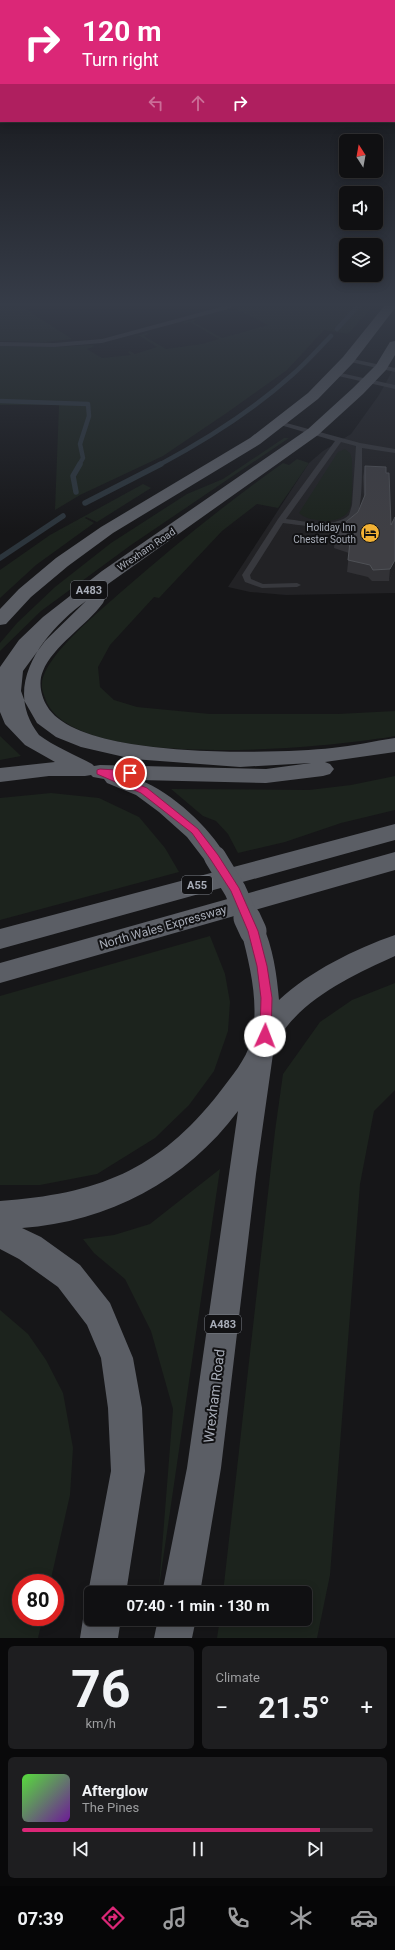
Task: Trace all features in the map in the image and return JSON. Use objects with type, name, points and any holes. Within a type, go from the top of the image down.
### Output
[{"type":"highway","points":[[0,620],[25,593],[68,557],[107,530],[255,441],[313,396],[328,381]]},
{"type":"highway","name":"Wrexham Road","points":[[182,1586],[204,1468],[242,1174],[263,1046],[267,998],[262,966],[253,931],[235,890],[215,857],[195,831],[144,790],[92,771],[32,740],[12,719],[4,694],[10,668],[26,644],[49,622],[108,575],[313,432],[367,382]]},
{"type":"highway","points":[[108,575],[94,603],[52,645],[33,671],[31,690],[35,702],[44,718],[63,732],[88,742],[133,752],[240,760],[332,755],[395,745]]},
{"type":"highway","points":[[0,775],[49,769],[266,776],[344,767],[395,756]]},
{"type":"highway","name":"A55","points":[[0,938],[395,832]]},
{"type":"highway","name":"North Wales Expressway","points":[[0,973],[395,862]]},
{"type":"highway","points":[[0,1216],[30,1215],[93,1201],[141,1182],[184,1152],[215,1120],[290,1006],[316,986],[364,959],[395,945]]},
{"type":"highway","points":[[0,1233],[30,1248],[69,1276],[99,1314],[117,1358],[125,1408],[128,1471],[108,1586]]},
{"type":"highway","points":[[99,1638],[101,1626]]},
{"type":"highway","points":[[173,1638],[176,1626]]},
{"type":"lane","points":[[367,382],[395,386]]},
{"type":"lane","points":[[279,423],[359,445],[395,451]]},
{"type":"lane","points":[[297,585],[262,586],[248,580],[246,575],[280,521],[339,440]]},
{"type":"lane","points":[[280,521],[328,524],[340,523],[349,520],[355,513],[356,506],[359,445]]},
{"type":"shaded area","points":[[0,381],[271,381],[163,456],[80,495],[55,510],[59,405],[0,405]]},
{"type":"shaded area","points":[[386,381],[395,381],[395,593],[286,595],[250,592],[228,587],[309,463],[323,451],[351,434],[379,395]]},
{"type":"shaded area","points":[[284,438],[289,438],[131,545],[41,611],[0,651],[0,643],[17,623],[55,587],[111,543],[187,494],[223,479]]},
{"type":"shaded area","points":[[345,449],[350,453],[352,459],[352,495],[348,512],[340,518],[328,521],[305,517],[299,513],[338,452]]},
{"type":"shaded area","points":[[297,459],[309,463],[278,508],[257,504],[222,531],[159,598],[154,597],[110,645],[98,667],[100,687],[114,700],[137,707],[210,714],[338,714],[395,711],[395,736],[318,746],[209,750],[155,747],[107,739],[69,725],[47,703],[42,686],[45,672],[63,647],[100,610],[200,526],[283,463],[289,465]]},
{"type":"shaded area","points":[[143,484],[151,488],[97,522],[86,517],[85,518],[94,523],[36,565],[0,598],[0,570],[50,535]]},
{"type":"shaded area","points":[[0,736],[21,756],[0,760]]},
{"type":"shaded area","points":[[395,776],[395,810],[341,823],[285,842],[238,853],[228,834],[216,821],[203,816],[171,789],[309,790],[351,785]]},
{"type":"shaded area","points":[[51,793],[99,798],[139,817],[165,848],[179,872],[0,920],[0,798]]},
{"type":"shaded area","points":[[210,936],[225,974],[230,1002],[228,1031],[214,1071],[189,1105],[155,1138],[97,1174],[40,1185],[0,1185],[0,996]]},
{"type":"shaded area","points":[[395,983],[395,1090],[374,1111],[360,1184],[330,1575],[317,1638],[217,1638],[219,1626],[312,1626],[312,1586],[224,1586],[275,1131],[283,1074],[320,1022],[352,1000]]},
{"type":"shaded area","points":[[220,1169],[159,1586],[173,1409],[151,1331],[125,1279],[94,1253],[83,1239],[114,1235],[150,1224]]},
{"type":"shaded area","points":[[0,1310],[28,1334],[46,1360],[63,1393],[73,1448],[70,1495],[52,1574],[12,1574],[12,1626],[41,1626],[38,1638],[0,1638]]},
{"type":"building","name":"Holiday Inn Chester South","points":[[365,466],[386,467],[386,473],[389,473],[391,525],[395,517],[395,560],[390,569],[373,570],[370,565],[348,560],[350,542],[335,536],[340,532],[336,530],[358,512],[365,495]]},
{"type":"waterway","points":[[159,465],[211,435],[245,413],[284,381]]},
{"type":"waterway","points":[[0,401],[88,404],[89,416],[80,444],[83,458],[79,465]]},
{"type":"waterway","points":[[76,492],[73,476],[80,464]]},
{"type":"waterway","points":[[85,503],[161,464]]},
{"type":"waterway","points":[[0,558],[63,516]]},
{"type":"place","name":"Holiday Inn Chester South","points":[[370,533]]},
{"type":"route","points":[[130,773],[100,772],[144,790],[195,831],[215,857],[235,890],[253,931],[262,966],[267,998],[265,1036]]}]
